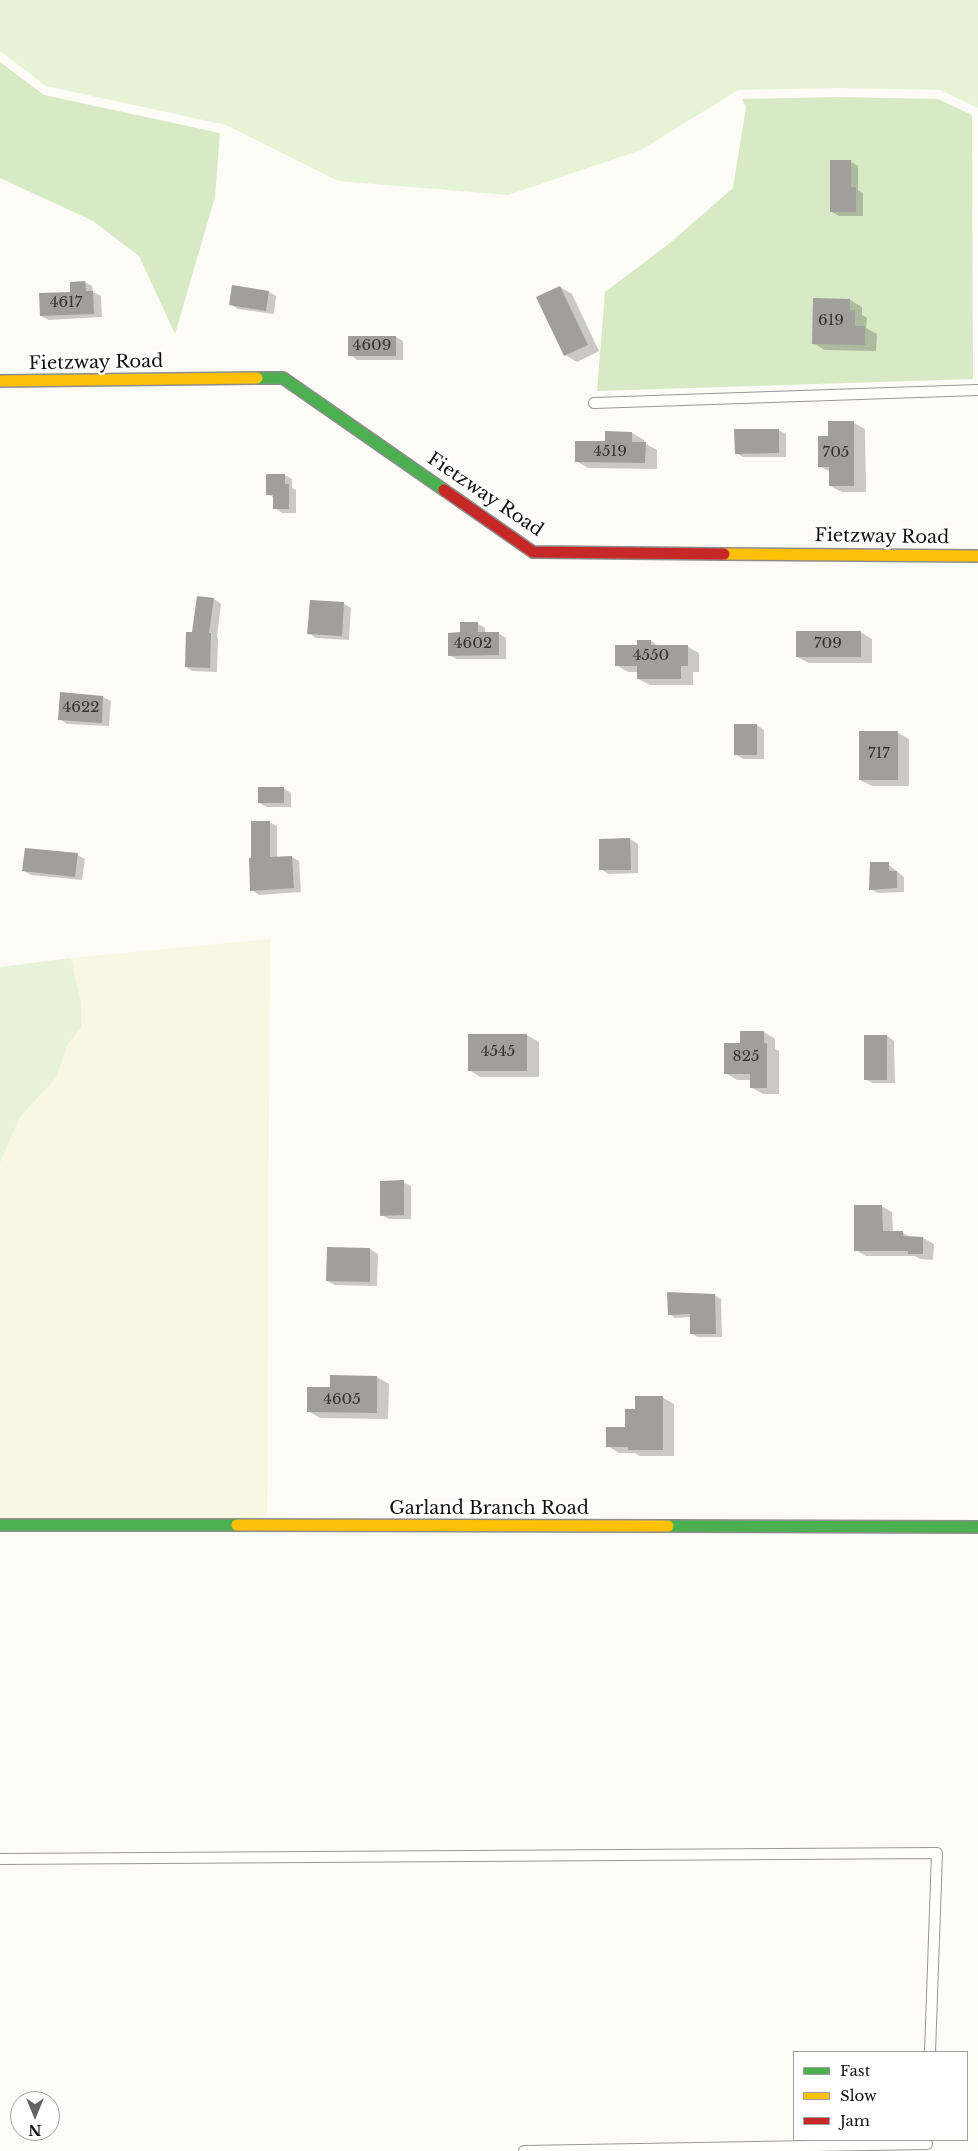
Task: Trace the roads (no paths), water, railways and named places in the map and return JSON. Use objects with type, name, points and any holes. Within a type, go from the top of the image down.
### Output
[{"type":"street","name":"Fietzway Road","points":[[0,381],[283,378],[534,552],[978,556]]},
{"type":"street","name":"Garland Branch Road","points":[[0,1525],[978,1527]]},
{"type":"lane","points":[[594,403],[978,390]]},
{"type":"lane","points":[[0,1859],[937,1853],[930,2051]]},
{"type":"lane","points":[[524,2151],[927,2145]]}]
